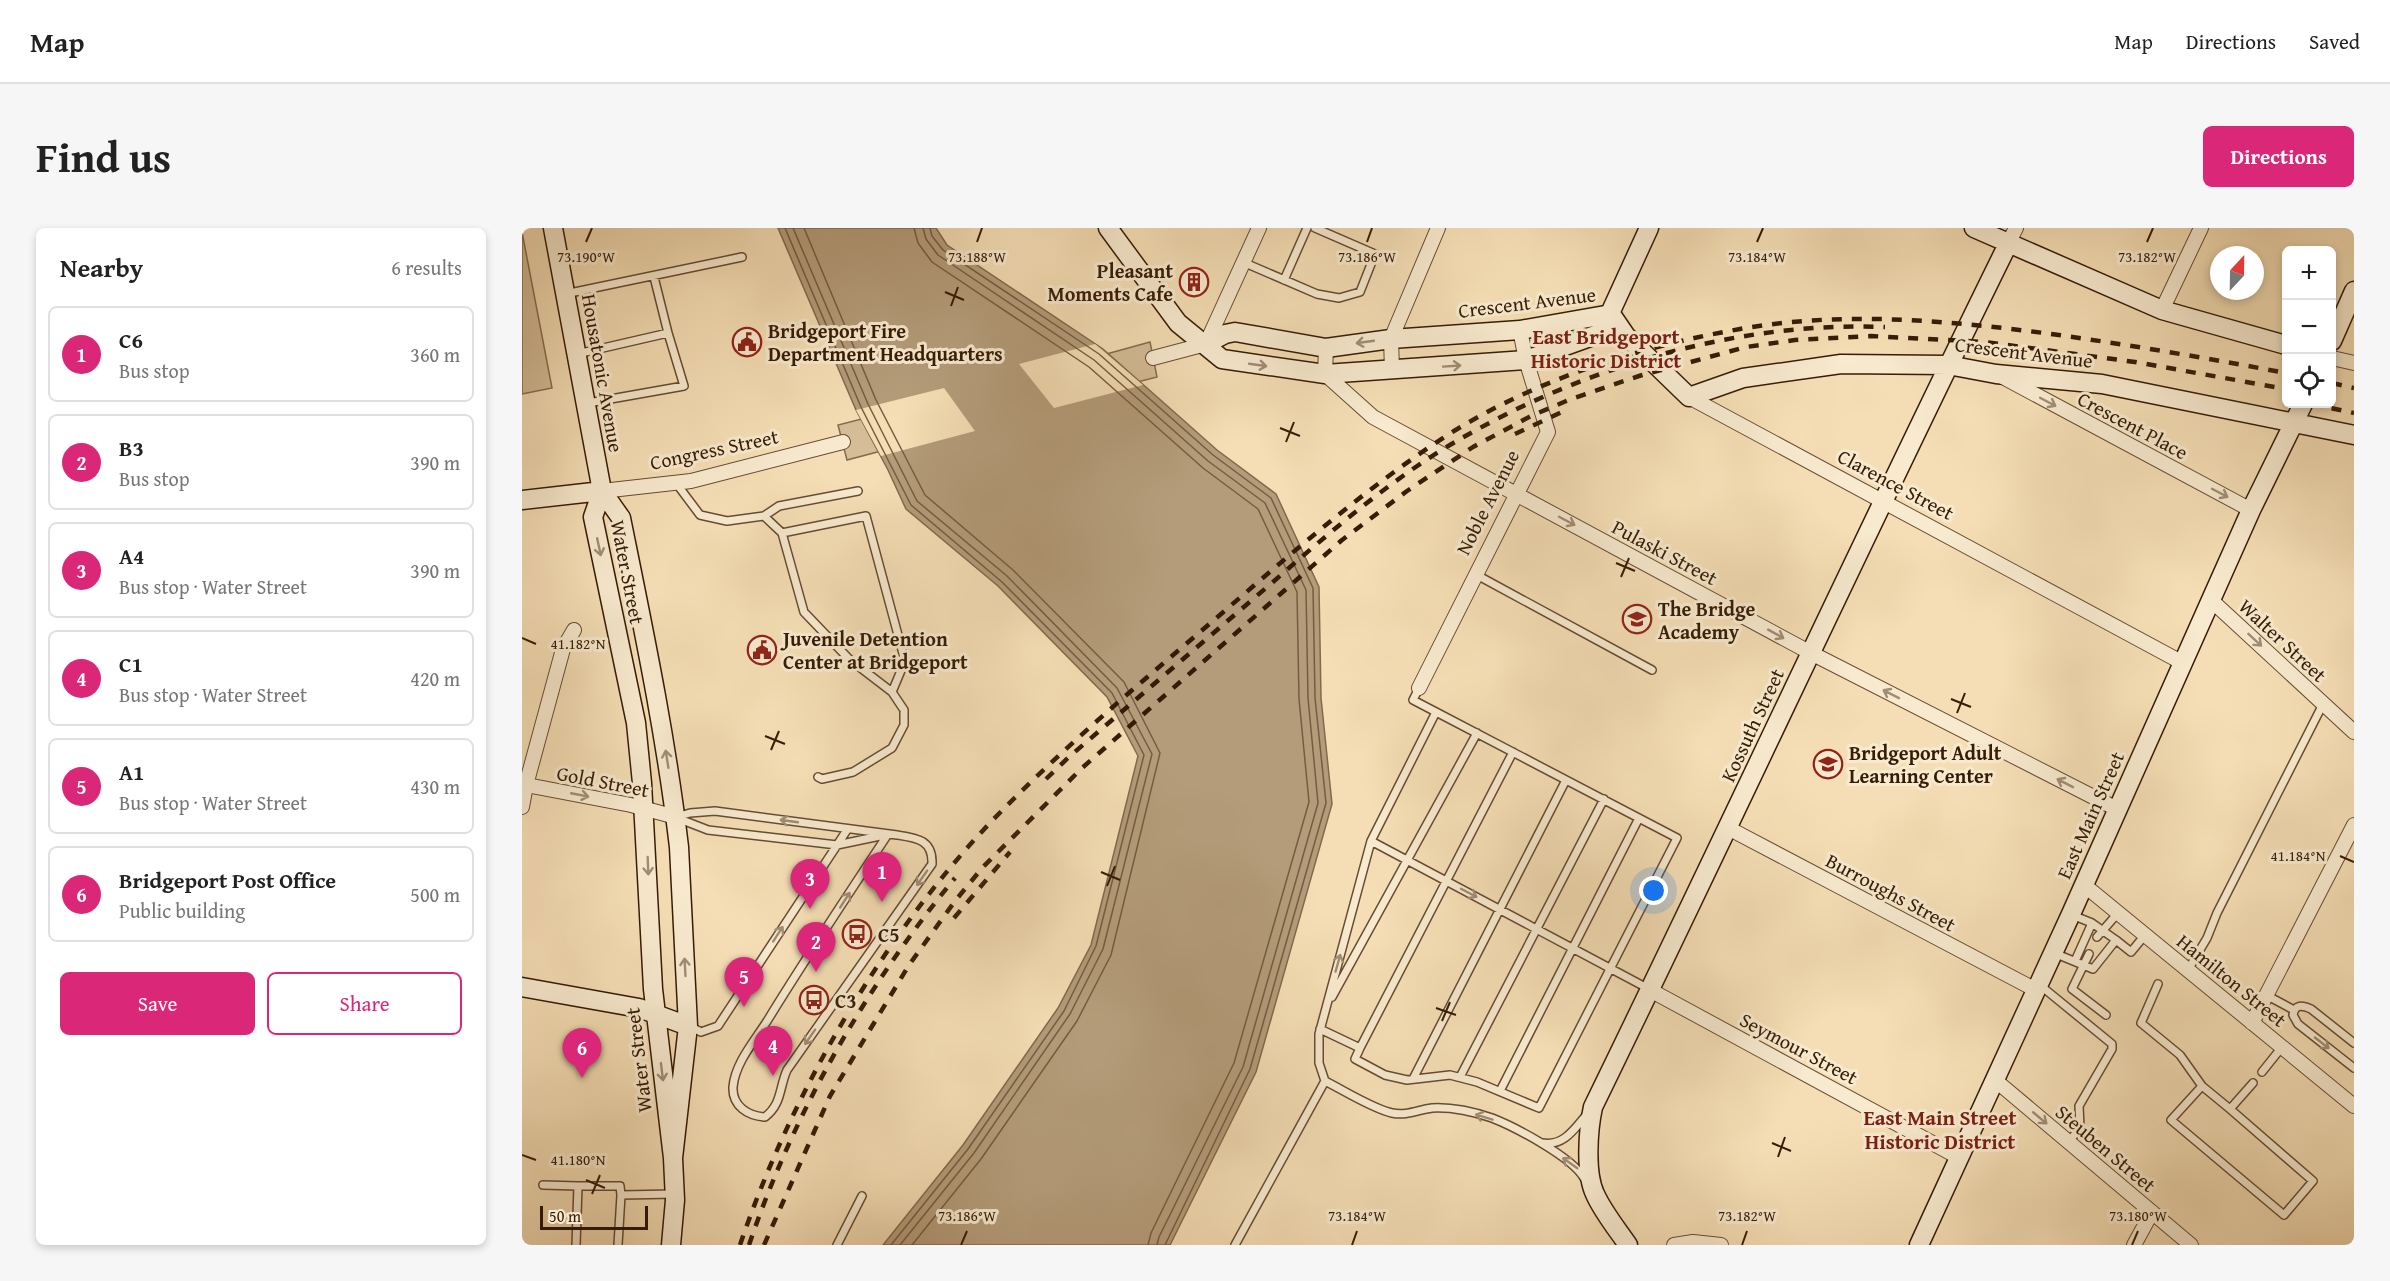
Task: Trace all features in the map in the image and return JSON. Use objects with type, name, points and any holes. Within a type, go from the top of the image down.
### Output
[{"type":"main road","name":"Housatonic Avenue","points":[[553,228],[602,491]]},
{"type":"main road","points":[[1108,228],[1178,323],[1190,335],[1206,344]]},
{"type":"main road","points":[[1611,314],[1649,228]]},
{"type":"main road","points":[[1974,228],[2012,236],[2162,310],[2282,344]]},
{"type":"main road","name":"Kossuth Street","points":[[1628,1245],[1594,1192],[1588,1148],[1588,1128],[1593,1107],[1728,828],[1881,502],[2012,236]]},
{"type":"main road","points":[[2336,330],[2354,291]]},
{"type":"main road","name":"Crescent Avenue","points":[[1611,314],[1601,333],[1526,360],[1392,370],[1325,374],[1231,362],[1215,355],[1206,344],[1225,334],[1235,332],[1326,348],[1391,339],[1520,330],[1611,314]]},
{"type":"main road","name":"Clarence Street","points":[[1611,314],[1626,336],[1689,397]]},
{"type":"main road","name":"Crescent Avenue","points":[[1689,397],[1743,378],[1841,364],[1948,365],[1996,374],[2102,384],[2354,435]]},
{"type":"main road","name":"East Main Street","points":[[1919,1245],[2071,914],[2251,510],[2301,408]]},
{"type":"main road","name":"Congress Street","points":[[522,500],[602,491]]},
{"type":"main road","name":"Water Street","points":[[602,491],[593,517],[636,723],[644,808],[655,1014],[673,1158],[675,1194],[671,1245]]},
{"type":"main road","name":"Water Street","points":[[602,491],[621,518],[661,716],[676,817],[688,1026],[673,1158]]},
{"type":"main road","points":[[522,987],[639,1008],[688,1026]]},
{"type":"street","points":[[1153,358],[1206,344],[1245,263],[1259,228]]},
{"type":"street","points":[[1392,370],[1391,339],[1438,228]]},
{"type":"street","points":[[2162,310],[2201,228]]},
{"type":"street","name":"Noble Avenue","points":[[1419,688],[1548,432],[1526,360],[1520,330]]},
{"type":"street","points":[[1325,374],[1326,348]]},
{"type":"street","points":[[2336,359],[2354,363]]},
{"type":"street","name":"Pulaski Street","points":[[1325,374],[1373,417],[1811,653],[2117,809]]},
{"type":"street","name":"Crescent Place","points":[[1996,374],[2251,510]]},
{"type":"street","name":"Clarence Street","points":[[1689,397],[2183,663]]},
{"type":"street","name":"Congress Street","points":[[602,491],[691,481],[843,442]]},
{"type":"street","name":"Walter Street","points":[[2212,601],[2354,732]]},
{"type":"street","points":[[522,807],[524,785],[563,649],[574,630]]},
{"type":"street","name":"Gold Street","points":[[524,785],[644,808],[676,817]]},
{"type":"street","points":[[2252,1023],[2354,825]]},
{"type":"street","name":"Burroughs Street","points":[[1728,828],[2037,987]]},
{"type":"street","name":"Hamilton Street","points":[[2084,885],[2354,1107]]},
{"type":"street","name":"Seymour Street","points":[[1650,990],[1960,1158]]},
{"type":"street","name":"Steuben Street","points":[[1995,1080],[2191,1245]]},
{"type":"street","points":[[2134,1245],[2152,1212]]},
{"type":"street","points":[[1674,1245],[1693,1242],[1721,1245]]},
{"type":"lane","points":[[1284,280],[1307,228]]},
{"type":"lane","points":[[1245,263],[1317,294],[1339,298],[1360,292],[1376,254],[1315,228]]},
{"type":"lane","points":[[566,294],[742,257]]},
{"type":"lane","points":[[586,404],[684,386],[654,277]]},
{"type":"lane","points":[[577,354],[668,333]]},
{"type":"lane","points":[[676,483],[700,515],[727,521],[764,516],[779,506],[858,491]]},
{"type":"lane","points":[[764,516],[782,533],[804,612],[849,659],[892,692],[904,710],[904,725],[892,748],[853,772],[822,779],[818,777]]},
{"type":"lane","points":[[782,533],[866,516],[905,661],[892,692]]},
{"type":"lane","points":[[1475,574],[1652,670]]},
{"type":"lane","points":[[1419,688],[1413,700],[1604,799],[1677,838],[1539,1108],[1460,1077],[1450,1075],[1413,1079],[1385,1075],[1354,1059],[1513,752]]},
{"type":"lane","points":[[2188,970],[2207,938],[2323,704]]},
{"type":"lane","points":[[1436,712],[1371,841],[1320,1029],[1319,1064],[1325,1081],[1389,1113],[1407,1115],[1432,1108],[1463,1111],[1492,1119],[1537,1142],[1578,1168],[1594,1192]]},
{"type":"lane","points":[[1326,1008],[1477,734]]},
{"type":"lane","points":[[1413,1079],[1566,780]]},
{"type":"lane","points":[[1460,1077],[1604,799]]},
{"type":"lane","points":[[676,817],[690,813],[716,811],[918,838],[930,848],[932,864],[787,1070],[783,1079],[780,1100],[774,1111],[765,1117],[757,1117],[744,1111],[735,1099],[733,1087],[742,1062],[790,983],[888,834]]},
{"type":"lane","points":[[676,817],[708,830],[837,845],[888,834]]},
{"type":"lane","points":[[1500,1091],[1639,818]]},
{"type":"lane","points":[[688,1026],[701,1032],[718,1026],[847,830]]},
{"type":"lane","points":[[1371,841],[1650,990]]},
{"type":"lane","points":[[2097,937],[2118,913]]},
{"type":"lane","points":[[2071,914],[2092,923],[2131,952],[2145,935]]},
{"type":"lane","points":[[2075,961],[2092,923]]},
{"type":"lane","points":[[2053,952],[2093,969],[2116,940]]},
{"type":"lane","points":[[2089,954],[2072,988],[2106,1015]]},
{"type":"lane","points":[[2158,984],[2141,1023],[2180,1055],[2202,1086],[2313,1181],[2284,1215],[2171,1120],[2202,1086]]},
{"type":"lane","points":[[2037,987],[2112,1044],[2112,1049],[2079,1106],[2080,1127],[2069,1142]]},
{"type":"lane","points":[[2266,995],[2294,1010]]},
{"type":"lane","points":[[2354,1043],[2311,1009],[2298,1006],[2294,1010],[2293,1015],[2298,1024],[2354,1068]]},
{"type":"lane","points":[[1320,1029],[1360,1048]]},
{"type":"lane","points":[[2262,1072],[2282,1047]]},
{"type":"lane","points":[[1235,1245],[1325,1081]]},
{"type":"lane","points":[[2230,1109],[2253,1083]]},
{"type":"lane","points":[[1537,1142],[1553,1144],[1562,1141],[1593,1107]]},
{"type":"lane","points":[[543,1185],[620,1186],[618,1245]]},
{"type":"lane","points":[[576,1245],[578,1186]]},
{"type":"lane","points":[[621,1196],[675,1194]]},
{"type":"lane","points":[[837,1245],[862,1196]]},
{"type":"shaded area","points":[[522,232],[552,388],[522,394]]},
{"type":"shaded area","points":[[1150,342],[1157,377],[1053,404],[1027,376]]},
{"type":"shaded area","points":[[947,397],[972,427],[847,460],[838,425]]},
{"type":"water","points":[[778,228],[936,228],[947,245],[1103,349],[1217,450],[1276,494],[1319,587],[1321,698],[1332,804],[1256,1072],[1170,1245],[883,1245],[963,1145],[1058,1008],[1091,945],[1138,756],[1107,697],[998,586],[906,509],[856,410]]},
{"type":"pier","points":[[1095,344],[1143,385],[1054,408],[1019,364]]},
{"type":"pier","points":[[944,388],[975,431],[881,456],[856,410]]},
{"type":"railway","points":[[740,1245],[785,1133],[812,1077],[843,1022],[876,968],[912,917],[949,869],[989,824],[1095,722],[1323,527],[1414,458],[1480,416],[1551,382],[1663,345],[1740,329],[1816,320],[1892,319],[2006,328],[2074,337],[2282,372]]},
{"type":"railway","points":[[1046,779],[1340,524],[1437,453],[1510,412],[1560,389],[1613,370],[1666,353],[1720,340],[1830,327],[1885,327]]},
{"type":"railway","points":[[764,1245],[830,1096],[909,965],[955,901],[983,867],[1082,768],[1342,540],[1407,491],[1473,447],[1531,416],[1571,399],[1639,376],[1746,347],[1795,340],[1871,336],[1985,342],[2135,362],[2282,388]]},
{"type":"railway","points":[[2336,384],[2354,388]]},
{"type":"railway","points":[[2331,408],[2354,413]]},
{"type":"railway","points":[[1515,434],[1564,411]]},
{"type":"railway","points":[[954,918],[1010,852]]},
{"type":"railway","points":[[749,1245],[788,1147],[810,1099],[836,1052],[892,962],[922,919],[955,878]]},
{"type":"place","name":"Pleasant Moments Cafe","points":[[1194,282]]},
{"type":"place","name":"Bridgeport Fire Department Headquarters","points":[[747,342]]},
{"type":"place","name":"The Bridge Academy","points":[[1637,619]]},
{"type":"place","name":"Juvenile Detention Center at Bridgeport","points":[[762,650]]},
{"type":"place","name":"Bridgeport Adult Learning Center","points":[[1828,764]]},
{"type":"place","name":"C6","points":[[882,902]]},
{"type":"place","name":"A4","points":[[810,909]]},
{"type":"place","name":"C5","points":[[857,934]]},
{"type":"place","name":"B3","points":[[816,972]]},
{"type":"place","name":"C3","points":[[814,1000]]},
{"type":"place","name":"A1","points":[[744,1007]]},
{"type":"place","name":"C1","points":[[773,1076]]},
{"type":"place","name":"Bridgeport Post Office","points":[[582,1078]]},
{"type":"district","name":"East Bridgeport Historic District","points":[[1606,348]]},
{"type":"district","name":"East Main Street Historic District","points":[[1940,1129]]}]
